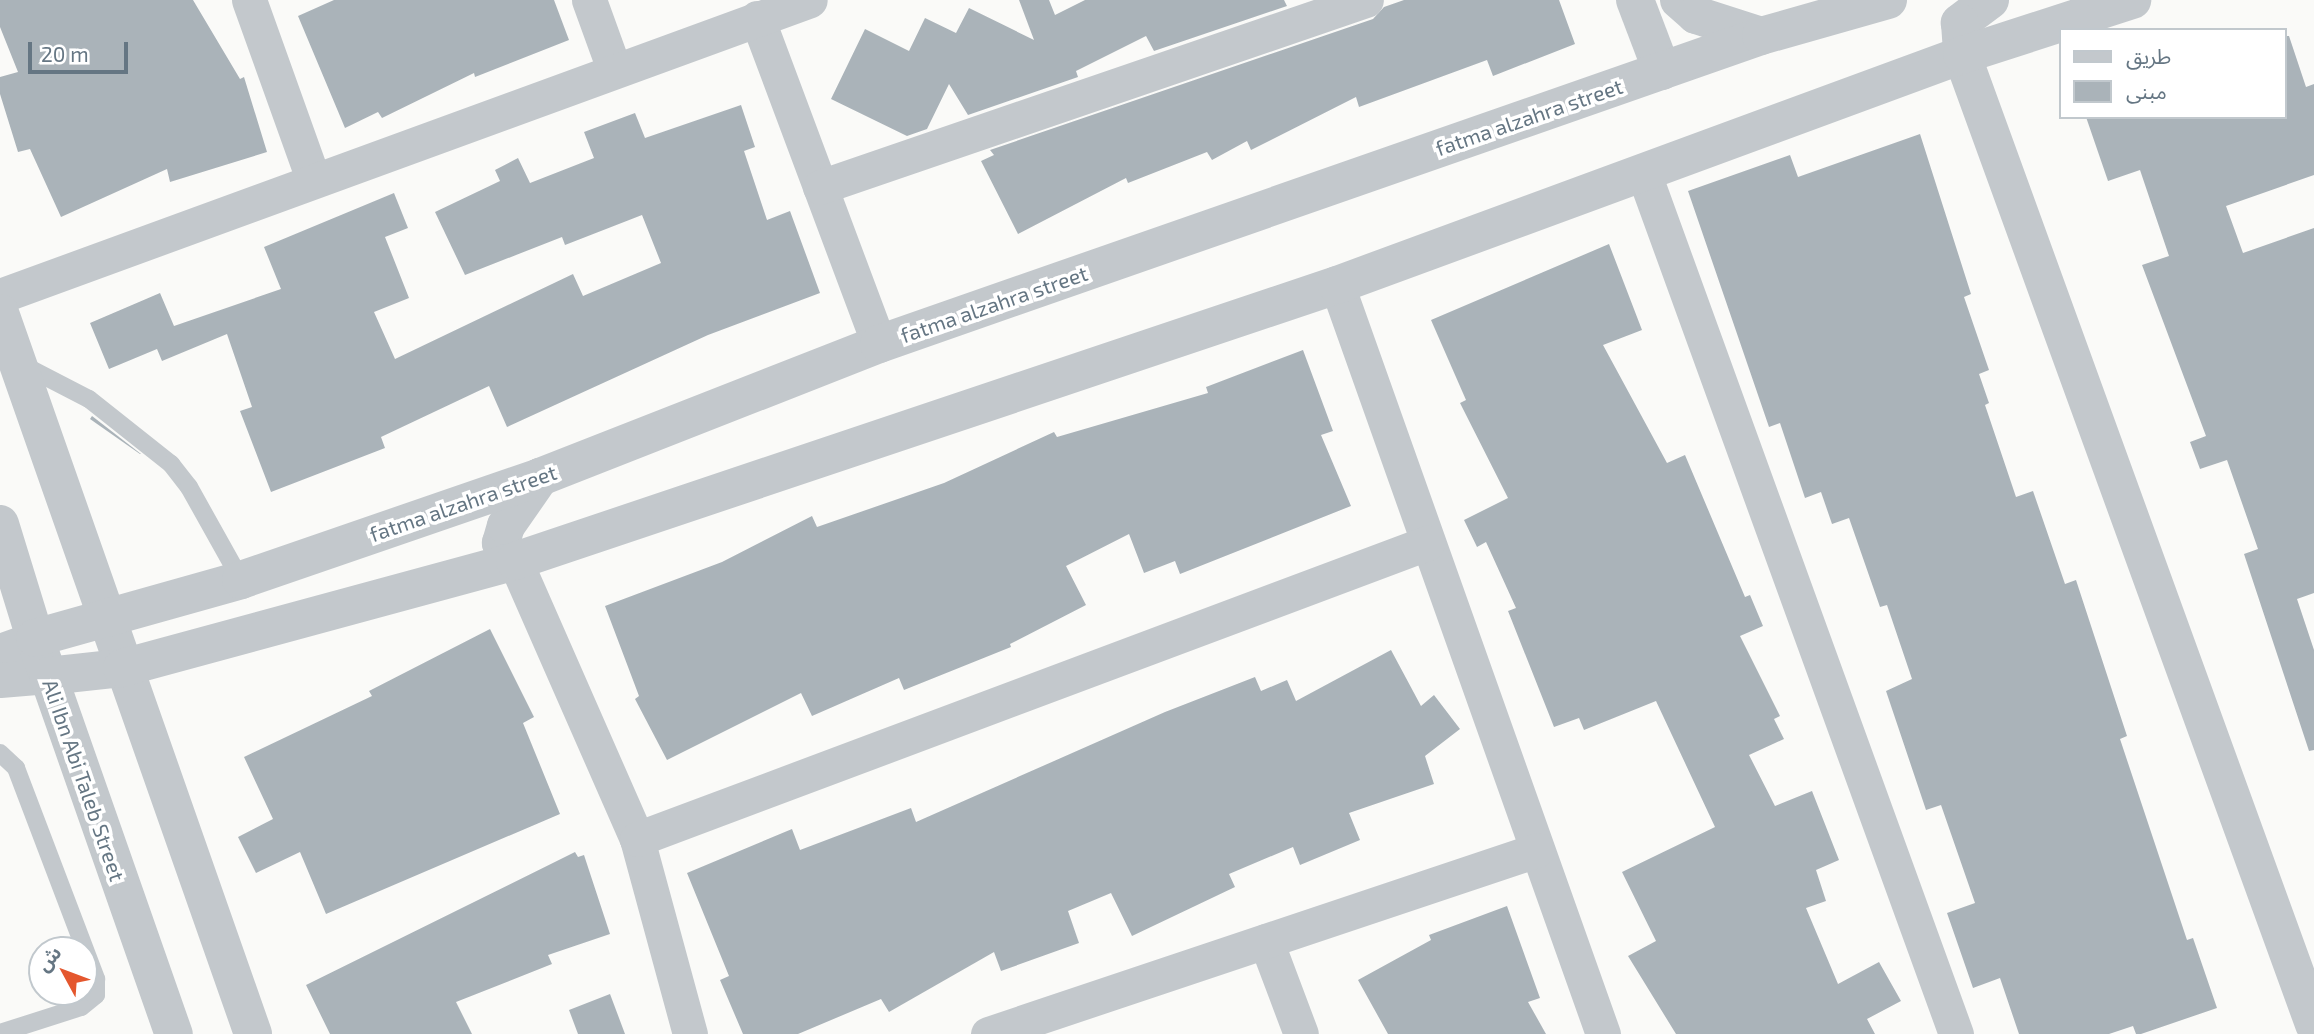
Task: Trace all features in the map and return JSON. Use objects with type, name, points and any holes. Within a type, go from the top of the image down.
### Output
[{"type":"street","points":[[249,0],[313,179]]},
{"type":"street","points":[[589,0],[614,69]]},
{"type":"street","points":[[0,296],[614,69],[810,0]]},
{"type":"street","points":[[820,187],[1366,0]]},
{"type":"street","points":[[1636,0],[1662,71]]},
{"type":"street","points":[[1679,0],[1696,15],[1761,36]]},
{"type":"street","name":"fatma alzahra street","points":[[17,644],[241,580],[540,477],[879,344],[1761,36],[1888,0]]},
{"type":"street","points":[[1990,0],[1960,23],[1962,55],[2314,1024]]},
{"type":"street","points":[[0,680],[122,668],[515,561],[1337,285],[1962,55],[2132,0]]},
{"type":"street","points":[[757,18],[879,344]]},
{"type":"street","points":[[1644,174],[1956,1034]]},
{"type":"street","points":[[1337,285],[1603,1034]]},
{"type":"street","points":[[0,313],[103,618],[253,1034]]},
{"type":"street","points":[[540,477],[506,526],[501,543],[515,561],[636,839],[690,1034]]},
{"type":"street","name":"Ali Ibn Abi Taleb Street","points":[[0,524],[17,644],[48,676],[174,1034]]},
{"type":"street","points":[[636,839],[1427,543]]},
{"type":"street","points":[[993,1033],[1537,850]]},
{"type":"street","points":[[1266,941],[1301,1034]]},
{"type":"lane","points":[[16,361],[89,400],[171,464],[189,487],[241,580]]},
{"type":"lane","points":[[0,753],[16,768],[96,979],[96,995],[81,1007],[0,1033]]},
{"type":"building","points":[[0,0],[193,0],[240,79],[244,77],[267,152],[170,182],[167,169],[61,217],[30,149],[18,152],[0,94],[0,77],[18,72],[0,27]]},
{"type":"building","points":[[334,0],[554,0],[569,40],[475,77],[474,73],[382,118],[378,112],[345,128],[298,16]]},
{"type":"building","points":[[1019,0],[1049,0],[1055,15],[1085,0],[1284,0],[1287,6],[1154,51],[1146,36],[1076,71],[1078,77],[968,115],[949,84],[927,129],[907,136],[831,99],[865,29],[909,51],[925,18],[956,33],[969,8],[1034,40]]},
{"type":"building","points":[[1404,0],[1559,0],[1575,44],[1493,76],[1487,60],[1359,107],[1356,97],[1251,150],[1247,141],[1212,160],[1207,152],[1128,183],[1126,178],[1018,234],[981,161],[994,155],[990,150],[1373,19],[1384,7]]},
{"type":"building","points":[[2286,36],[2289,36],[2306,87],[2314,84],[2314,175],[2226,206],[2243,253],[2314,228],[2314,593],[2297,599],[2314,650],[2314,750],[2309,751],[2244,554],[2258,549],[2227,460],[2200,469],[2190,442],[2206,436],[2142,265],[2169,256],[2140,170],[2108,181],[2087,119],[2286,119]]},
{"type":"building","points":[[741,105],[755,147],[744,151],[767,220],[790,211],[820,293],[708,335],[507,427],[489,386],[381,437],[385,448],[271,492],[240,411],[252,407],[227,334],[162,361],[157,349],[109,369],[90,323],[160,293],[174,326],[281,289],[264,247],[394,193],[408,228],[385,237],[409,298],[374,312],[395,359],[573,274],[583,296],[661,263],[642,215],[565,245],[562,237],[465,275],[435,212],[500,181],[495,170],[518,158],[530,183],[594,158],[584,132],[635,113],[645,138]]},
{"type":"building","points":[[1920,134],[1971,294],[1964,297],[1989,370],[1979,374],[1989,403],[1985,405],[2016,497],[2033,491],[2065,584],[2076,580],[2127,736],[2120,739],[2187,940],[2193,938],[2217,1008],[2141,1034],[2136,1034],[2133,1026],[2109,1034],[2019,1034],[2000,978],[1973,988],[1947,913],[1975,903],[1941,805],[1926,810],[1886,691],[1912,679],[1887,605],[1880,607],[1849,518],[1832,524],[1821,492],[1805,498],[1780,423],[1769,427],[1688,191],[1790,155],[1798,177]]},
{"type":"building","points":[[1609,244],[1642,330],[1603,345],[1667,463],[1685,455],[1745,597],[1750,595],[1763,626],[1740,636],[1780,716],[1774,719],[1784,739],[1749,755],[1775,806],[1812,791],[1839,860],[1816,870],[1826,901],[1806,908],[1838,984],[1879,962],[1901,1001],[1867,1019],[1875,1034],[1676,1034],[1628,956],[1656,941],[1622,872],[1715,827],[1656,701],[1584,730],[1579,718],[1554,727],[1508,611],[1516,608],[1486,542],[1477,547],[1464,520],[1508,498],[1460,403],[1466,400],[1431,320]]},
{"type":"building","points":[[1303,350],[1333,431],[1321,435],[1351,506],[1180,574],[1175,561],[1144,573],[1129,534],[1066,566],[1086,605],[1010,644],[1011,647],[904,690],[899,678],[812,716],[801,693],[667,760],[635,699],[639,696],[605,606],[722,562],[812,516],[817,527],[944,483],[1054,432],[1057,437],[1208,393],[1206,387]]},
{"type":"building","points":[[92,416],[141,454],[90,419]]},
{"type":"building","points":[[490,629],[534,717],[523,723],[560,814],[326,914],[300,852],[256,873],[238,837],[273,819],[244,757],[372,696],[369,691]]},
{"type":"building","points":[[1391,650],[1421,706],[1434,695],[1460,729],[1425,756],[1434,784],[1349,813],[1360,840],[1300,865],[1293,847],[1229,874],[1235,887],[1132,936],[1111,893],[1068,911],[1079,943],[1001,971],[994,952],[889,1012],[881,999],[798,1034],[743,1034],[720,980],[729,976],[687,873],[792,829],[800,850],[911,808],[916,822],[1165,712],[1255,677],[1261,691],[1287,680],[1296,701]]},
{"type":"building","points":[[575,852],[578,857],[584,855],[610,934],[548,955],[552,964],[456,1002],[472,1034],[330,1034],[306,985]]},
{"type":"building","points":[[1507,906],[1540,998],[1528,1002],[1546,1034],[1388,1034],[1358,980],[1431,940],[1429,935]]},
{"type":"building","points":[[610,994],[625,1034],[578,1034],[569,1010]]}]
